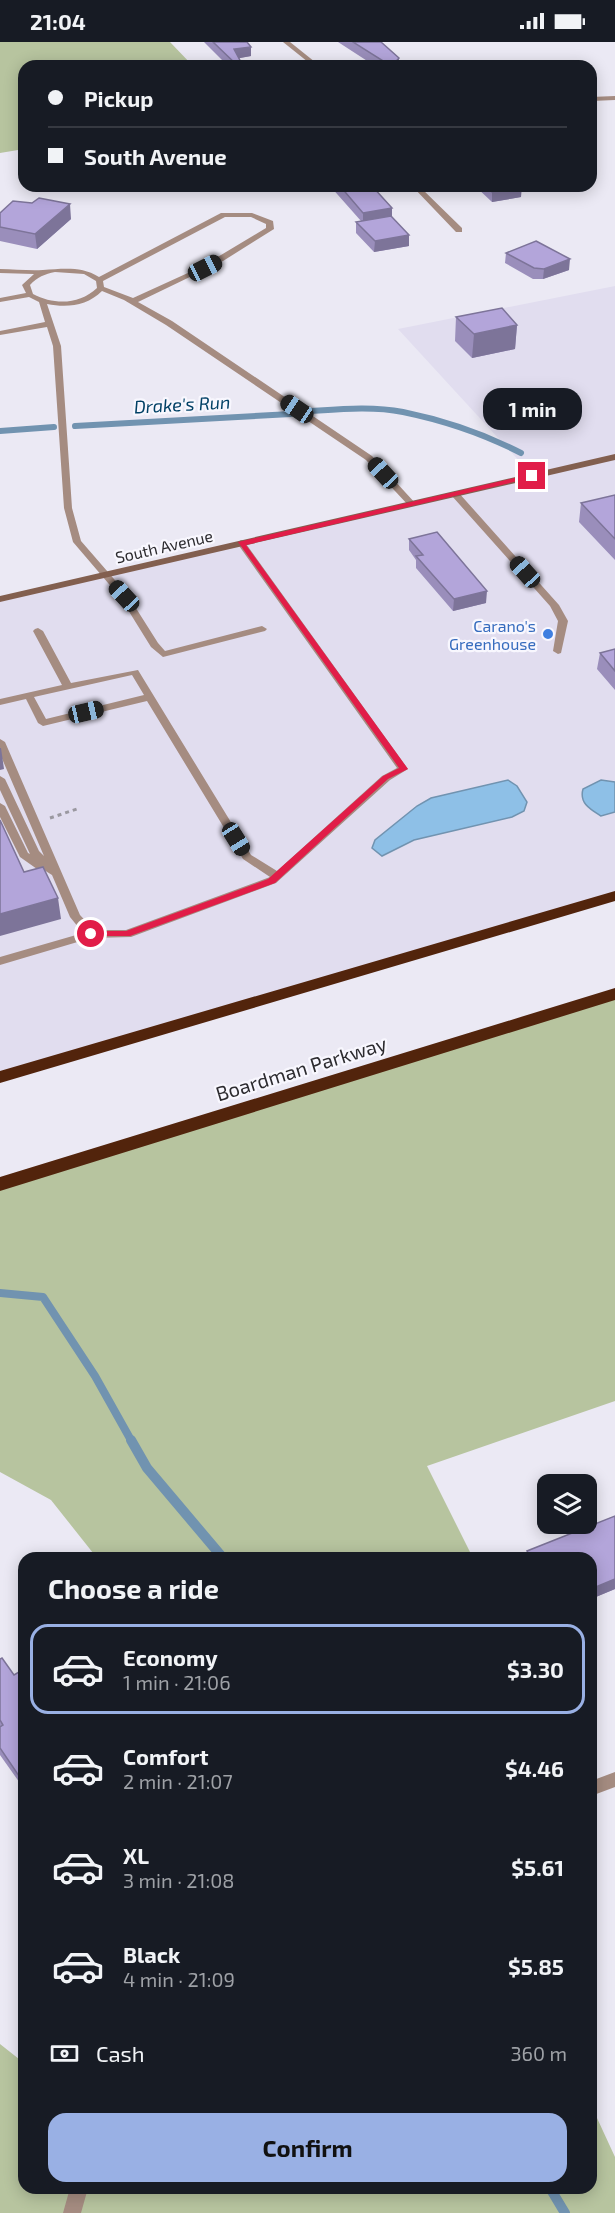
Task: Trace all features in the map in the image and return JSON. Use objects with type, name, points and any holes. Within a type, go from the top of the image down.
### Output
[{"type":"highway","points":[[0,1077],[615,896]]},
{"type":"highway","name":"Boardman Parkway","points":[[0,1184],[615,994]]},
{"type":"main road","name":"South Avenue","points":[[0,599],[613,460]]},
{"type":"street","points":[[286,42],[309,60]]},
{"type":"street","points":[[597,99],[615,98]]},
{"type":"street","points":[[421,192],[459,230]]},
{"type":"street","points":[[44,272],[26,285],[30,295],[42,302],[66,304],[78,302],[88,299],[100,284],[224,215],[252,215],[270,223],[270,229],[242,249],[168,287],[133,301]]},
{"type":"street","points":[[0,271],[76,270],[86,272],[100,284],[133,301],[244,372],[369,458],[412,504]]},
{"type":"street","points":[[0,300],[30,295]]},
{"type":"street","points":[[42,302],[57,346],[68,508],[77,542],[103,575],[124,596],[154,645],[163,654],[262,629]]},
{"type":"street","points":[[0,333],[49,324]]},
{"type":"street","points":[[455,494],[554,605],[563,621],[558,651]]},
{"type":"street","points":[[0,961],[91,934],[127,934],[272,881],[386,778],[404,769],[241,543]]},
{"type":"street","points":[[38,631],[68,687]]},
{"type":"street","points":[[0,702],[135,672],[247,857],[277,876]]},
{"type":"street","points":[[29,696],[43,723],[150,697]]},
{"type":"street","points":[[0,742],[75,917],[91,934]]},
{"type":"street","points":[[0,779],[34,852],[59,880]]},
{"type":"street","points":[[0,806],[24,855],[59,880]]},
{"type":"street","points":[[597,1786],[615,1779]]},
{"type":"street","points":[[72,2213],[77,2194]]},
{"type":"path","points":[[63,814],[78,809]]},
{"type":"shaded area","points":[[615,286],[615,896],[0,1077],[0,599],[532,475],[398,329]]},
{"type":"green space","points":[[0,42],[170,42],[187,60],[18,60],[18,150],[0,153]]},
{"type":"green space","points":[[615,994],[615,1401],[427,1466],[470,1552],[92,1552],[51,1500],[0,1472],[0,1184]]},
{"type":"green space","points":[[0,2044],[18,2058],[18,2194],[597,2194],[597,2118],[615,2157],[615,2213],[0,2213]]},
{"type":"water","points":[[508,780],[517,786],[527,802],[524,811],[512,817],[414,840],[382,856],[372,848],[375,840],[417,806],[431,798]]},
{"type":"water","points":[[601,780],[615,782],[615,812],[601,816],[586,805],[582,794],[583,789]]},
{"type":"building","points":[[213,42],[247,42],[251,47],[234,49],[240,60],[232,60]]},
{"type":"building","points":[[353,42],[381,42],[399,58],[382,60]]},
{"type":"building","points":[[345,192],[377,192],[392,208],[363,213]]},
{"type":"building","points":[[39,198],[70,204],[35,234],[0,227],[0,213],[13,201],[32,203]]},
{"type":"building","points":[[391,216],[409,235],[375,241],[356,222]]},
{"type":"building","points":[[536,241],[570,259],[544,269],[534,268],[506,253]]},
{"type":"building","points":[[502,308],[517,325],[474,334],[456,317]]},
{"type":"building","points":[[615,495],[615,539],[581,503]]},
{"type":"building","points":[[437,532],[487,591],[454,599],[416,556],[423,555],[409,539]]},
{"type":"building","points":[[615,649],[615,671],[600,653]]},
{"type":"building","points":[[0,820],[24,872],[43,867],[58,898],[0,914]]},
{"type":"building","points":[[615,1516],[615,1579],[597,1586],[597,1552],[528,1552],[570,1534],[597,1534],[597,1523]]},
{"type":"building","points":[[2,1658],[14,1675],[18,1673],[18,1775],[0,1748],[0,1727],[3,1725],[0,1720],[0,1659]]},
{"type":"waterway","name":"Drake's Run","points":[[311,411],[369,409],[403,412],[464,429],[521,453]]},
{"type":"waterway","name":"Drake's Run","points":[[75,426],[291,414]]},
{"type":"waterway","name":"Drake's Run","points":[[0,431],[54,427]]},
{"type":"waterway","points":[[0,1293],[43,1297],[95,1376],[132,1442]]},
{"type":"waterway","points":[[131,1440],[147,1468],[218,1552]]},
{"type":"waterway","points":[[554,2194],[565,2213]]},
{"type":"place","name":"Carano's Greenhouse","points":[[548,634]]},
{"type":"route","points":[[91,934],[127,934],[272,881],[386,778],[404,769],[241,543],[532,476]]}]
